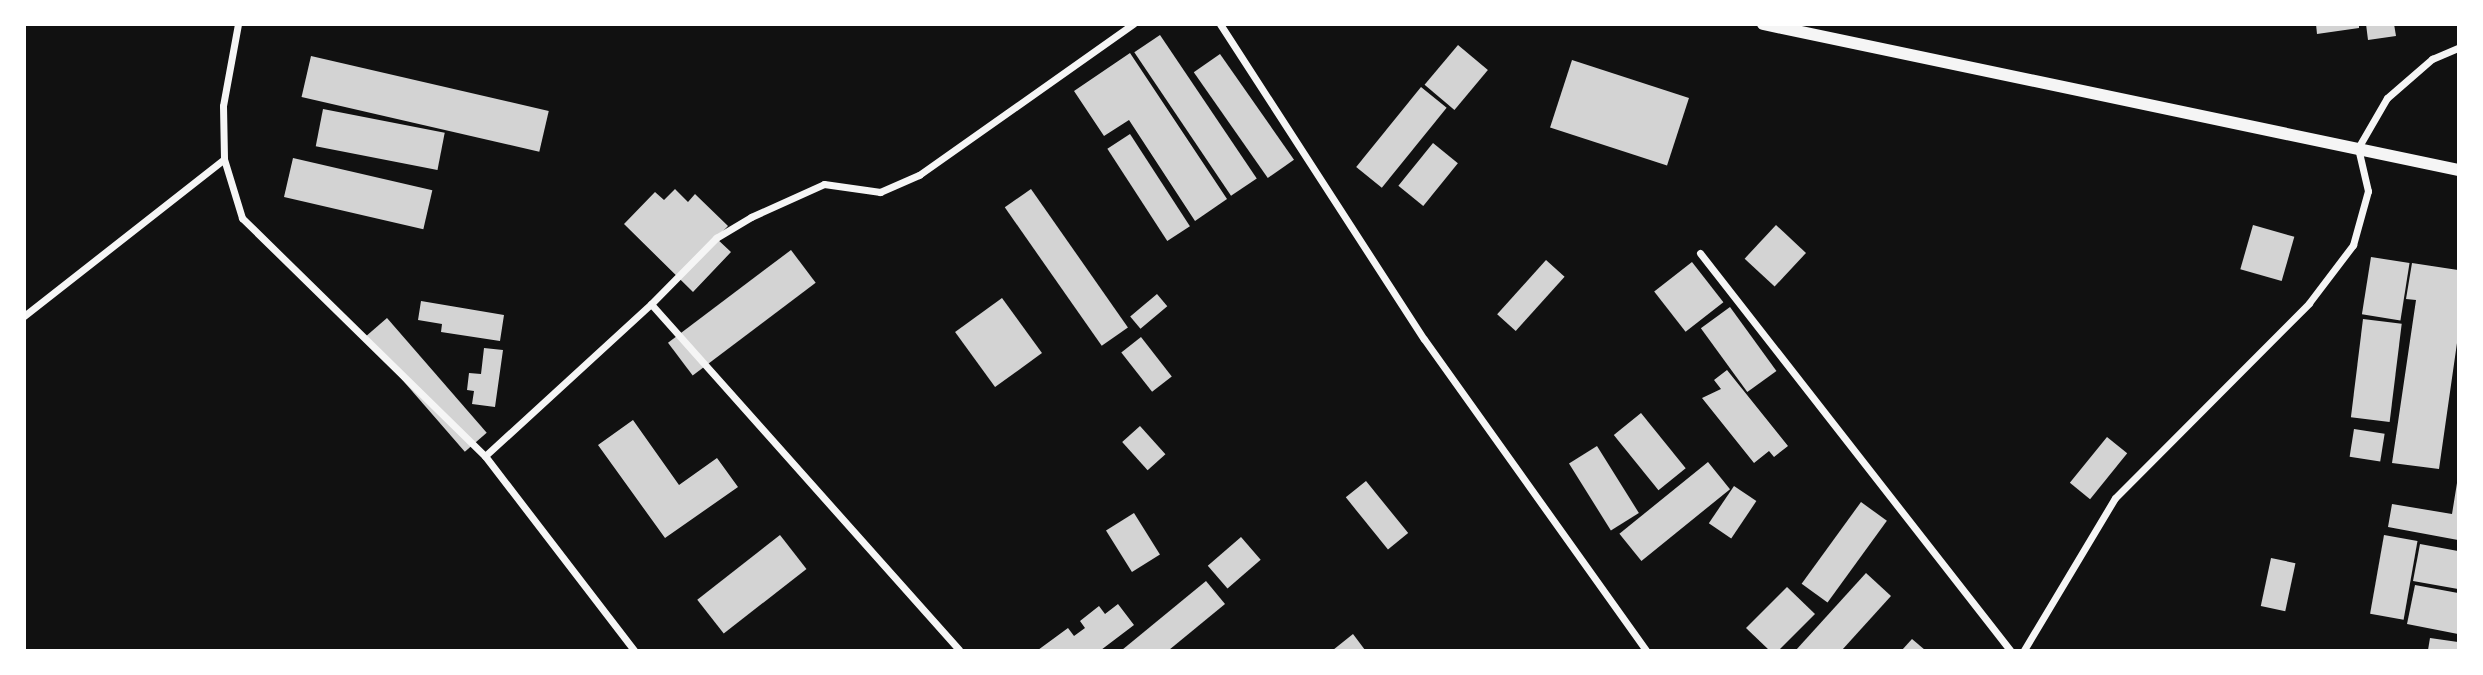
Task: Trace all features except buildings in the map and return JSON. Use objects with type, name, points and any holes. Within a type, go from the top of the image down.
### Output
[{"type":"street","points":[[238,24],[223,106],[224,159],[242,218],[485,456],[634,650]]},
{"type":"street","points":[[485,456],[651,304],[716,238],[751,217],[824,184],[880,192],[919,175],[1133,24]]},
{"type":"street","points":[[1220,24],[1424,339],[1646,650]]},
{"type":"street","points":[[1763,24],[2459,170]]},
{"type":"street","points":[[2024,650],[2115,498],[2309,303],[2353,245],[2368,191],[2358,148],[2387,98],[2432,59],[2459,48]]},
{"type":"street","points":[[24,316],[224,159]]},
{"type":"street","points":[[1699,253],[2010,650]]},
{"type":"street","points":[[651,304],[959,650]]}]
